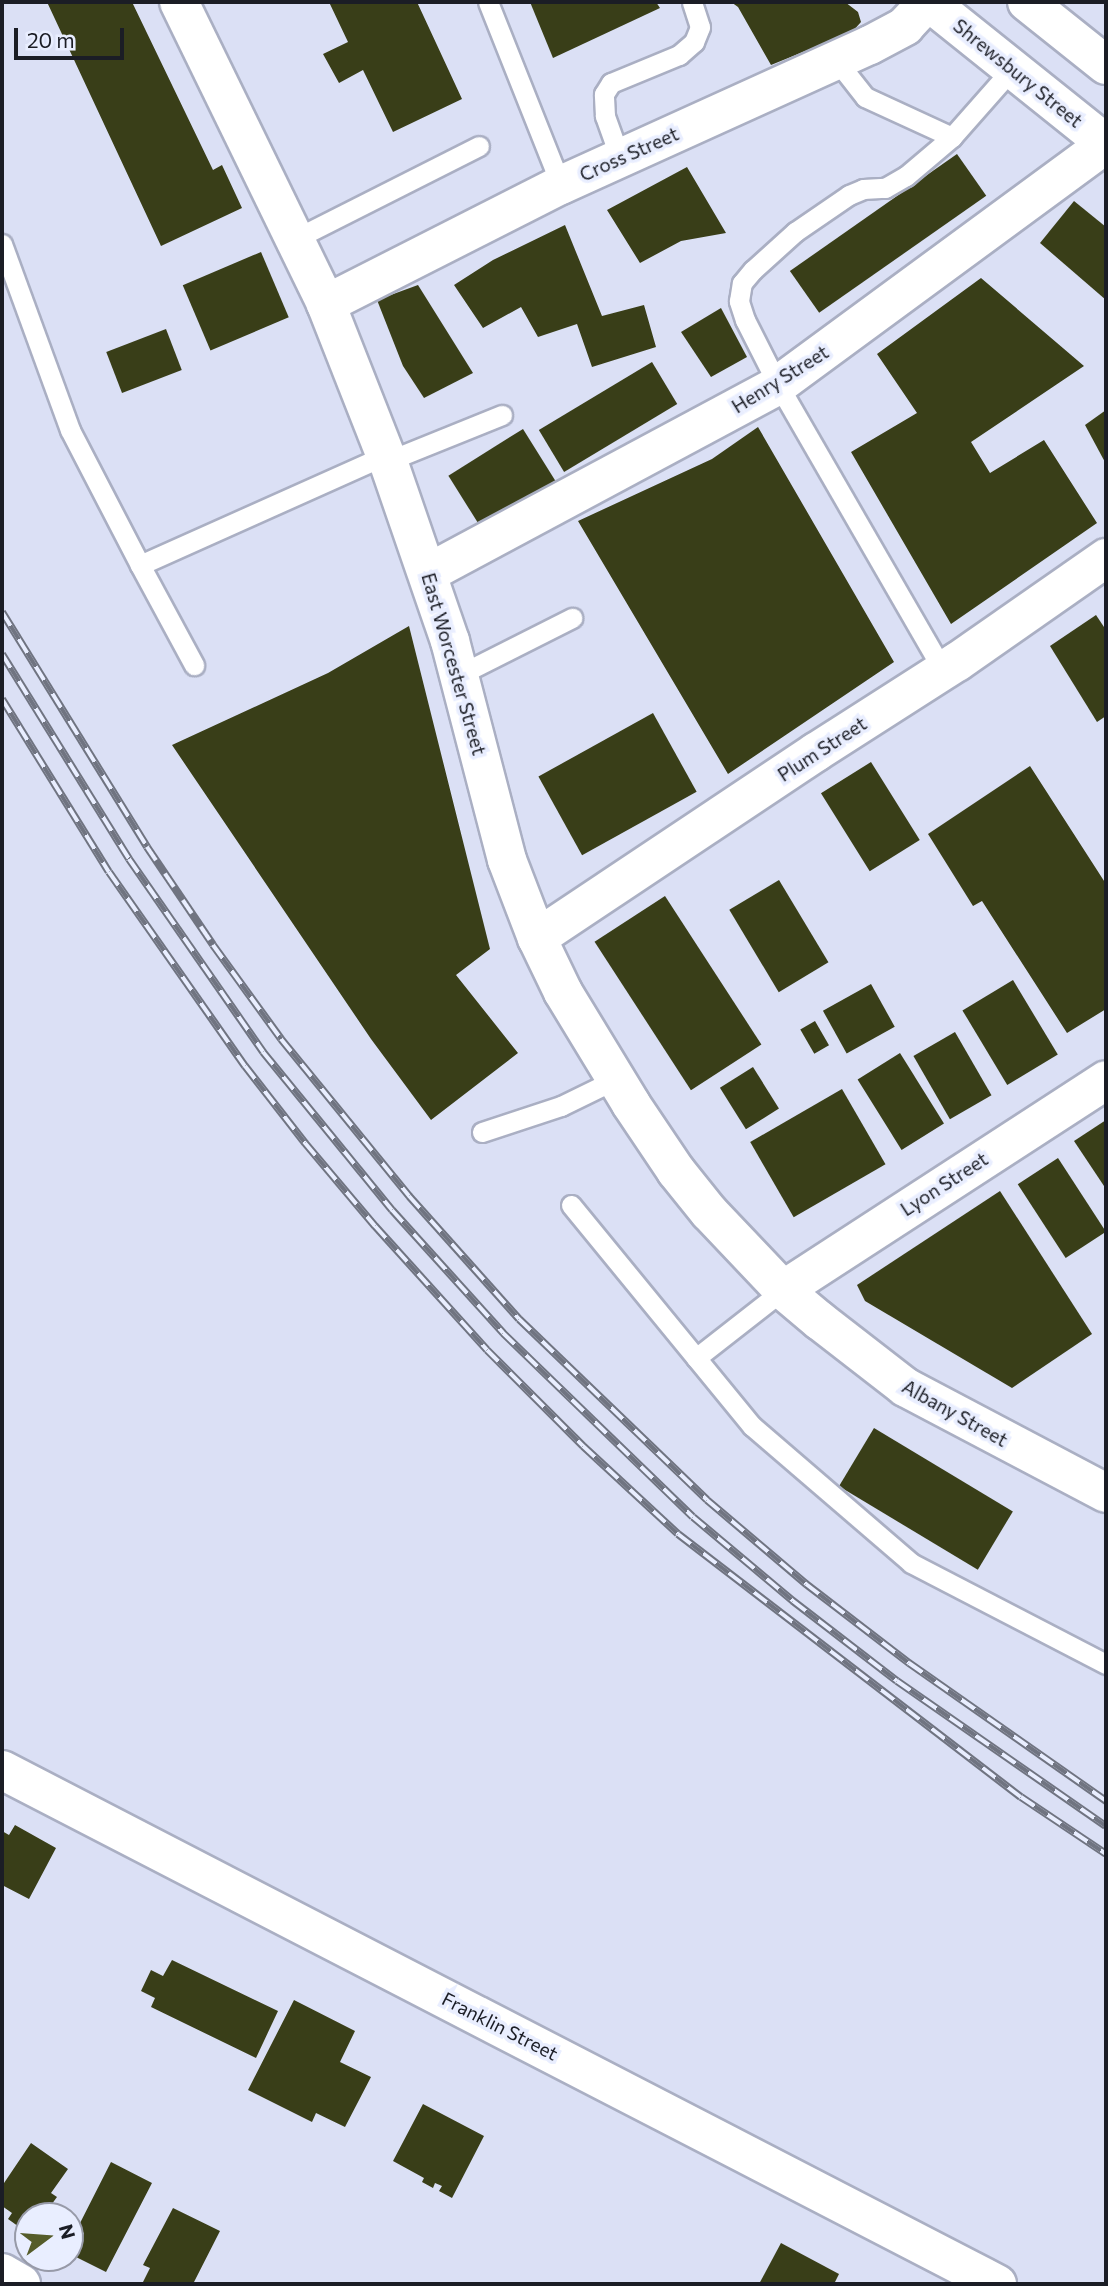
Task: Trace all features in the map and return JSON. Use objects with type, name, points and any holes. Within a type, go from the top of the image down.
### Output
[{"type":"street","name":"Cross Street","points":[[326,304],[561,185],[905,26],[928,2]]},
{"type":"street","name":"Shrewsbury Street","points":[[928,2],[1106,144]]},
{"type":"street","points":[[976,2],[1001,60]]},
{"type":"street","points":[[1027,2],[1106,65]]},
{"type":"street","name":"East Worcester Street","points":[[184,4],[326,304],[387,458],[428,573],[459,675],[507,860],[537,937],[563,992],[676,1171],[709,1212],[782,1290]]},
{"type":"street","name":"Henry Street","points":[[428,573],[778,385],[1106,144]]},
{"type":"street","name":"Plum Street","points":[[537,937],[816,751],[951,667],[1106,558]]},
{"type":"street","name":"Lyon Street","points":[[782,1290],[1106,1080]]},
{"type":"street","name":"Albany Street","points":[[782,1290],[905,1387],[1106,1493]]},
{"type":"street","name":"Franklin Street","points":[[2,1770],[997,2284]]},
{"type":"street","points":[[2,2273],[21,2284]]},
{"type":"lane","points":[[488,2],[561,185]]},
{"type":"lane","points":[[620,158],[605,116],[604,94],[611,82],[679,55],[694,42],[700,27],[692,2]]},
{"type":"lane","points":[[836,60],[864,97],[952,137]]},
{"type":"lane","points":[[951,667],[778,385],[745,320],[739,301],[742,283],[795,232],[849,195],[863,189],[885,188],[895,182],[952,137],[1001,60]]},
{"type":"lane","points":[[295,239],[479,146]]},
{"type":"lane","points":[[2,244],[70,430],[194,666]]},
{"type":"lane","points":[[140,565],[387,458],[502,415]]},
{"type":"lane","points":[[459,675],[572,618]]},
{"type":"lane","points":[[482,1132],[561,1106],[616,1079]]},
{"type":"lane","points":[[571,1205],[752,1426],[911,1563],[1106,1664]]},
{"type":"lane","points":[[696,1358],[782,1290]]},
{"type":"building","points":[[47,2],[132,2],[213,170],[222,165],[242,208],[161,246]]},
{"type":"building","points":[[329,2],[417,2],[462,99],[393,132],[363,70],[339,83],[323,54],[348,42]]},
{"type":"building","points":[[530,2],[656,2],[660,8],[553,58]]},
{"type":"building","points":[[731,2],[845,2],[858,12],[861,22],[852,32],[771,65],[738,7]]},
{"type":"building","points":[[957,154],[986,196],[819,313],[790,271]]},
{"type":"building","points":[[687,167],[726,233],[681,241],[640,263],[607,210]]},
{"type":"building","points":[[1074,201],[1106,227],[1106,300],[1040,243]]},
{"type":"building","points":[[565,225],[602,316],[644,305],[656,347],[592,367],[577,324],[538,337],[521,307],[483,328],[454,285],[493,260]]},
{"type":"building","points":[[261,252],[289,317],[210,351],[183,285]]},
{"type":"building","points":[[981,278],[1084,366],[971,442],[990,473],[1044,440],[1097,523],[951,624],[851,452],[917,413],[877,354]]},
{"type":"building","points":[[418,285],[473,373],[424,398],[403,366],[377,300]]},
{"type":"building","points":[[721,308],[747,357],[711,377],[681,332]]},
{"type":"building","points":[[166,329],[182,370],[122,393],[106,352]]},
{"type":"building","points":[[652,362],[677,404],[564,472],[539,430]]},
{"type":"building","points":[[1106,410],[1106,464],[1085,425]]},
{"type":"building","points":[[758,427],[894,662],[728,774],[578,521],[712,459]]},
{"type":"building","points":[[523,429],[555,481],[481,527],[448,476]]},
{"type":"building","points":[[1096,615],[1106,630],[1106,716],[1097,722],[1050,646]]},
{"type":"building","points":[[409,626],[490,949],[456,975],[518,1053],[431,1120],[371,1039],[172,745],[328,673]]},
{"type":"building","points":[[653,713],[697,792],[582,855],[538,777]]},
{"type":"building","points":[[871,762],[920,840],[870,871],[821,793]]},
{"type":"building","points":[[1030,766],[1106,884],[1106,1009],[1067,1033],[982,901],[973,906],[928,834]]},
{"type":"building","points":[[779,880],[828,962],[779,992],[729,910]]},
{"type":"building","points":[[665,896],[761,1044],[691,1090],[595,942]]},
{"type":"building","points":[[1013,980],[1058,1055],[1007,1085],[962,1010]]},
{"type":"building","points":[[871,984],[895,1027],[847,1054],[823,1011]]},
{"type":"building","points":[[815,1021],[829,1045],[814,1054],[800,1030]]},
{"type":"building","points":[[955,1032],[992,1095],[950,1119],[913,1056]]},
{"type":"building","points":[[900,1053],[944,1123],[902,1150],[858,1079]]},
{"type":"building","points":[[753,1067],[779,1109],[746,1129],[720,1088]]},
{"type":"building","points":[[842,1089],[886,1164],[794,1217],[750,1142]]},
{"type":"building","points":[[1106,1120],[1106,1189],[1074,1141]]},
{"type":"building","points":[[1058,1158],[1106,1232],[1066,1258],[1018,1184]]},
{"type":"building","points":[[1000,1191],[1092,1334],[1012,1388],[865,1301],[857,1285]]},
{"type":"building","points":[[874,1428],[1013,1511],[978,1570],[839,1486]]},
{"type":"building","points":[[15,1825],[56,1848],[29,1899],[2,1885],[2,1831],[9,1835]]},
{"type":"building","points":[[172,1960],[278,2011],[256,2058],[151,2007],[155,1998],[141,1991],[151,1970],[163,1976]]},
{"type":"building","points":[[294,2000],[355,2031],[340,2062],[371,2077],[345,2127],[316,2113],[312,2122],[248,2090]]},
{"type":"building","points":[[423,2104],[484,2136],[452,2198],[439,2191],[442,2186],[435,2183],[433,2188],[422,2182],[424,2178],[393,2161]]},
{"type":"building","points":[[31,2143],[68,2169],[51,2193],[57,2197],[53,2202],[14,2202],[14,2223],[8,2219],[12,2213],[2,2206],[2,2186]]},
{"type":"building","points":[[111,2162],[152,2183],[106,2272],[84,2261],[84,2215]]},
{"type":"building","points":[[173,2208],[220,2231],[193,2284],[142,2284],[150,2268],[143,2265]]},
{"type":"building","points":[[781,2243],[839,2274],[834,2284],[759,2284]]},
{"type":"railway","points":[[2,612],[147,847],[281,1039],[409,1196],[519,1319],[707,1500],[806,1584],[909,1663],[1106,1801]]},
{"type":"railway","points":[[2,654],[129,859],[263,1052],[392,1210],[503,1333],[693,1517],[793,1601],[897,1681],[1106,1826]]},
{"type":"railway","points":[[2,699],[109,872],[245,1066],[375,1226],[487,1350],[583,1446],[678,1534],[1021,1797],[1106,1854]]}]
